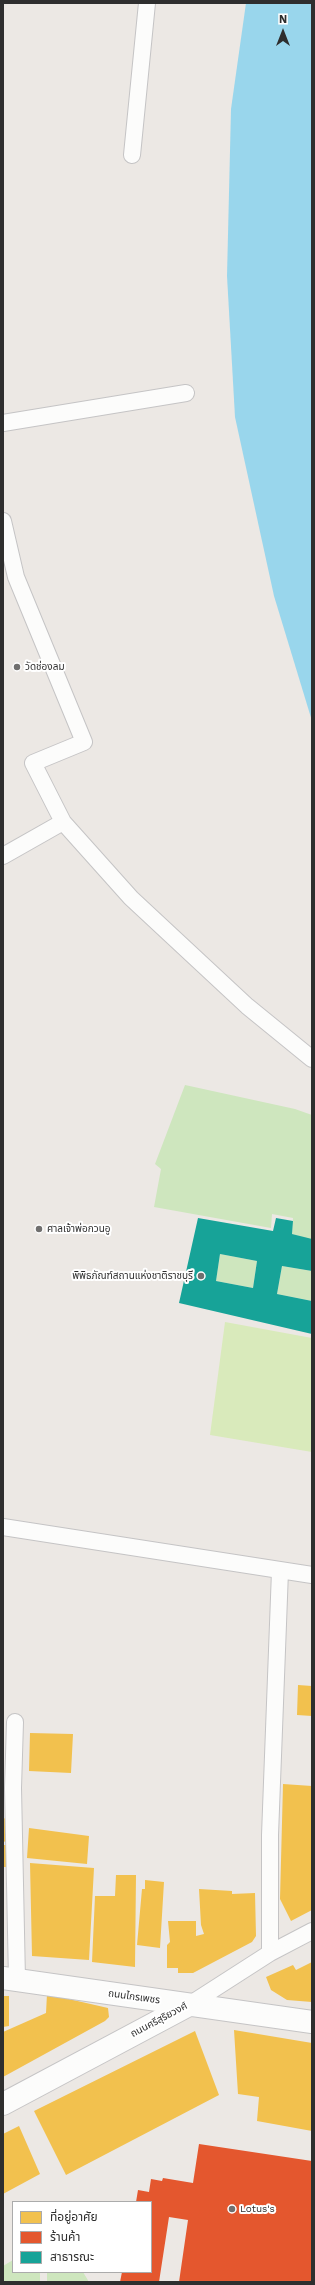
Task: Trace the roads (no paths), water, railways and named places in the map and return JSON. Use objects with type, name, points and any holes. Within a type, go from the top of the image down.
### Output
[{"type":"main road","name":"ถนนไกรเพชร","points":[[10,1979],[312,2022]]},
{"type":"main road","name":"ถนนศรีสุริยวงศ์","points":[[3,2104],[189,2005]]},
{"type":"street","points":[[132,155],[146,3]]},
{"type":"street","points":[[3,423],[186,393]]},
{"type":"street","points":[[3,521],[16,577],[84,742],[33,763],[63,822],[131,898],[247,1006],[312,1059]]},
{"type":"street","points":[[3,856],[63,822]]},
{"type":"street","points":[[3,1527],[312,1575]]},
{"type":"street","points":[[270,1953],[270,1835],[280,1571]]},
{"type":"street","points":[[10,1979],[15,1722]]},
{"type":"street","name":"ถนนศรีสุริยวงศ์","points":[[189,2005],[270,1953],[312,1931]]},
{"type":"water","points":[[246,3],[312,3],[312,721],[274,596],[235,417],[227,276],[231,109]]},
{"type":"place","name":"วัดช่องลม","points":[[17,667]]},
{"type":"place","name":"ศาลเจ้าพ่อกวนอู","points":[[39,1229]]},
{"type":"place","name":"พิพิธภัณฑ์สถานแห่งชาติราชบุรี","points":[[201,1276]]},
{"type":"place","name":"Lotus's","points":[[232,2209]]}]
